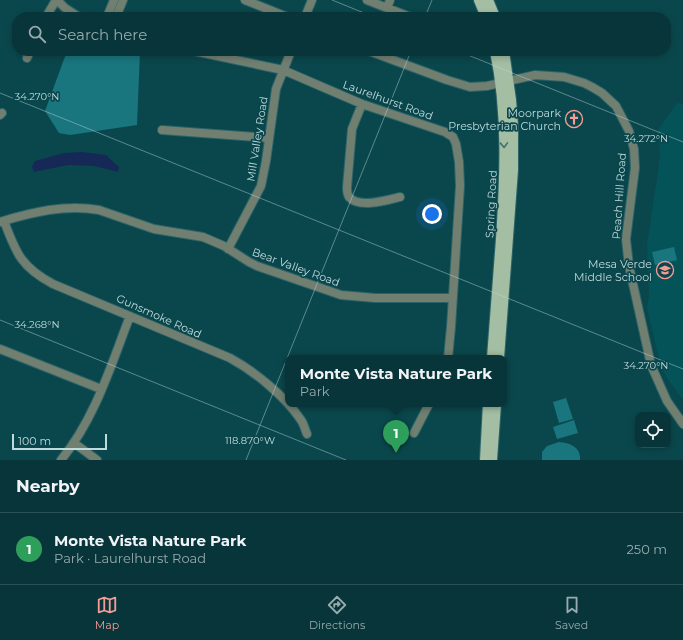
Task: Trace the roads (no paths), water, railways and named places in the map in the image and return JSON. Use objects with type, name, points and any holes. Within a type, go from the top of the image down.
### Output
[{"type":"main road","points":[[479,0],[484,12]]},
{"type":"main road","points":[[488,0],[493,12]]},
{"type":"main road","name":"Spring Road","points":[[496,56],[504,82],[513,135],[513,170],[499,355]]},
{"type":"main road","name":"Spring Road","points":[[492,355],[504,184],[504,56]]},
{"type":"main road","points":[[485,460],[488,407]]},
{"type":"main road","points":[[492,460],[496,407]]},
{"type":"street","points":[[49,12],[56,0],[71,12]]},
{"type":"street","points":[[109,12],[114,0]]},
{"type":"street","points":[[118,12],[123,0]]},
{"type":"street","points":[[245,0],[275,12]]},
{"type":"street","points":[[307,12],[312,0]]},
{"type":"street","points":[[367,0],[389,4],[402,12]]},
{"type":"street","name":"Laurelhurst Road","points":[[217,56],[283,70],[362,104],[445,132],[453,137],[456,144],[459,162],[460,200],[448,355]]},
{"type":"street","name":"Mill Valley Road","points":[[228,249],[261,186],[276,89],[289,56]]},
{"type":"street","name":"Peach Hill Road","points":[[383,56],[460,84],[480,87],[541,75],[554,75],[574,79],[602,93],[616,106],[622,115],[632,138],[635,160],[626,239],[629,266],[651,364],[667,401],[683,424]]},
{"type":"street","points":[[362,104],[352,129],[347,187],[348,196],[355,200],[371,203],[400,197]]},
{"type":"street","points":[[162,130],[269,138]]},
{"type":"street","name":"Bear Valley Road","points":[[2,221],[60,208],[90,208],[154,229],[196,235],[209,239],[258,266],[341,295],[375,298],[452,298]]},
{"type":"street","name":"Gunsmoke Road","points":[[2,221],[19,257],[32,271],[53,284],[183,340],[230,358],[249,369],[285,402]]},
{"type":"street","points":[[61,460],[74,443],[86,422],[101,389],[130,316]]},
{"type":"street","points":[[0,349],[101,389]]},
{"type":"street","name":"Gunsmoke Road","points":[[290,407],[301,420],[307,434]]},
{"type":"street","points":[[414,433],[427,407]]},
{"type":"street","points":[[74,443],[97,460]]},
{"type":"place","name":"Moorpark Presbyterian Church","points":[[574,119]]},
{"type":"place","name":"Mesa Verde Middle School","points":[[665,270]]},
{"type":"place","name":"Monte Vista Nature Park","points":[[396,453]]}]
